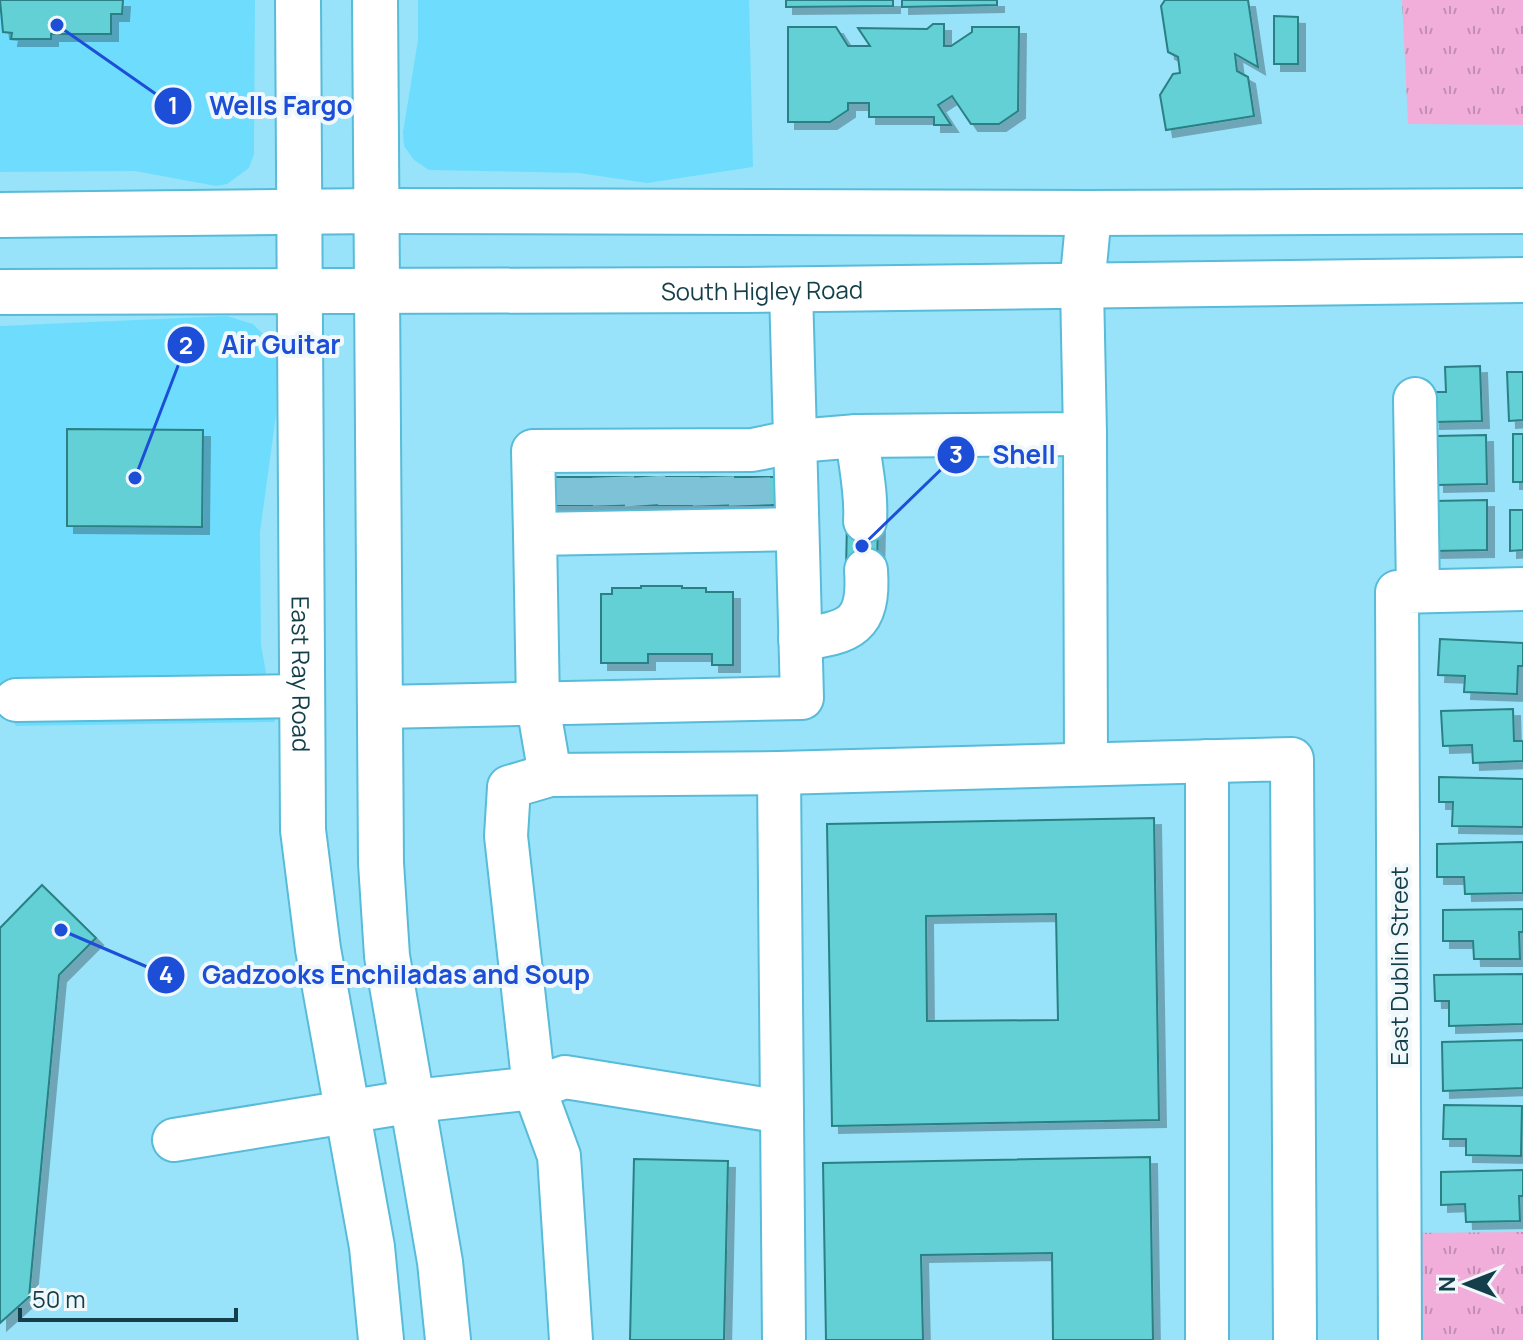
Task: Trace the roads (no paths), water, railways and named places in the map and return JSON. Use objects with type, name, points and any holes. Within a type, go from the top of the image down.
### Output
[{"type":"main road","name":"East Ray Road","points":[[298,0],[303,830],[318,949],[372,1247],[381,1340]]},
{"type":"main road","points":[[375,0],[381,863],[387,956],[440,1262],[448,1340]]},
{"type":"main road","points":[[0,215],[378,211],[1523,211]]},
{"type":"main road","points":[[1082,287],[1089,213]]},
{"type":"main road","name":"South Higley Road","points":[[0,292],[1082,287],[1523,280]]},
{"type":"street","points":[[1082,287],[1086,764]]},
{"type":"street","points":[[380,707],[802,698],[791,289]]},
{"type":"street","name":"East Dublin Street","points":[[1400,1340],[1408,591],[1415,399]]},
{"type":"street","points":[[535,534],[797,441],[857,436],[1085,434]]},
{"type":"street","points":[[857,436],[867,499],[865,521]]},
{"type":"street","points":[[550,775],[538,705],[533,451],[797,529]]},
{"type":"street","points":[[800,639],[836,635],[852,625],[865,607],[866,570]]},
{"type":"street","points":[[1408,591],[1523,589]]},
{"type":"street","points":[[16,700],[301,696]]},
{"type":"street","points":[[571,1340],[559,1156],[534,1088],[506,836],[509,787],[550,775],[779,773],[1292,759],[1295,1340]]},
{"type":"street","points":[[1207,761],[1207,1340]]},
{"type":"street","points":[[779,773],[784,1340]]},
{"type":"street","points":[[174,1140],[414,1101],[534,1088],[565,1077],[782,1112]]},
{"type":"tunnel","points":[[613,477],[614,505]]},
{"type":"tunnel","points":[[644,477],[646,505]]},
{"type":"tunnel","points":[[679,477],[679,505]]},
{"type":"tunnel","points":[[713,477],[714,505]]},
{"type":"tunnel","points":[[578,478],[578,505]]},
{"type":"tunnel","points":[[749,478],[750,505]]},
{"type":"place","name":"Wells Fargo","points":[[57,25]]},
{"type":"place","name":"Air Guitar","points":[[135,478]]},
{"type":"place","name":"Shell","points":[[862,546]]},
{"type":"place","name":"Gadzooks Enchiladas and Soup","points":[[61,930]]}]
